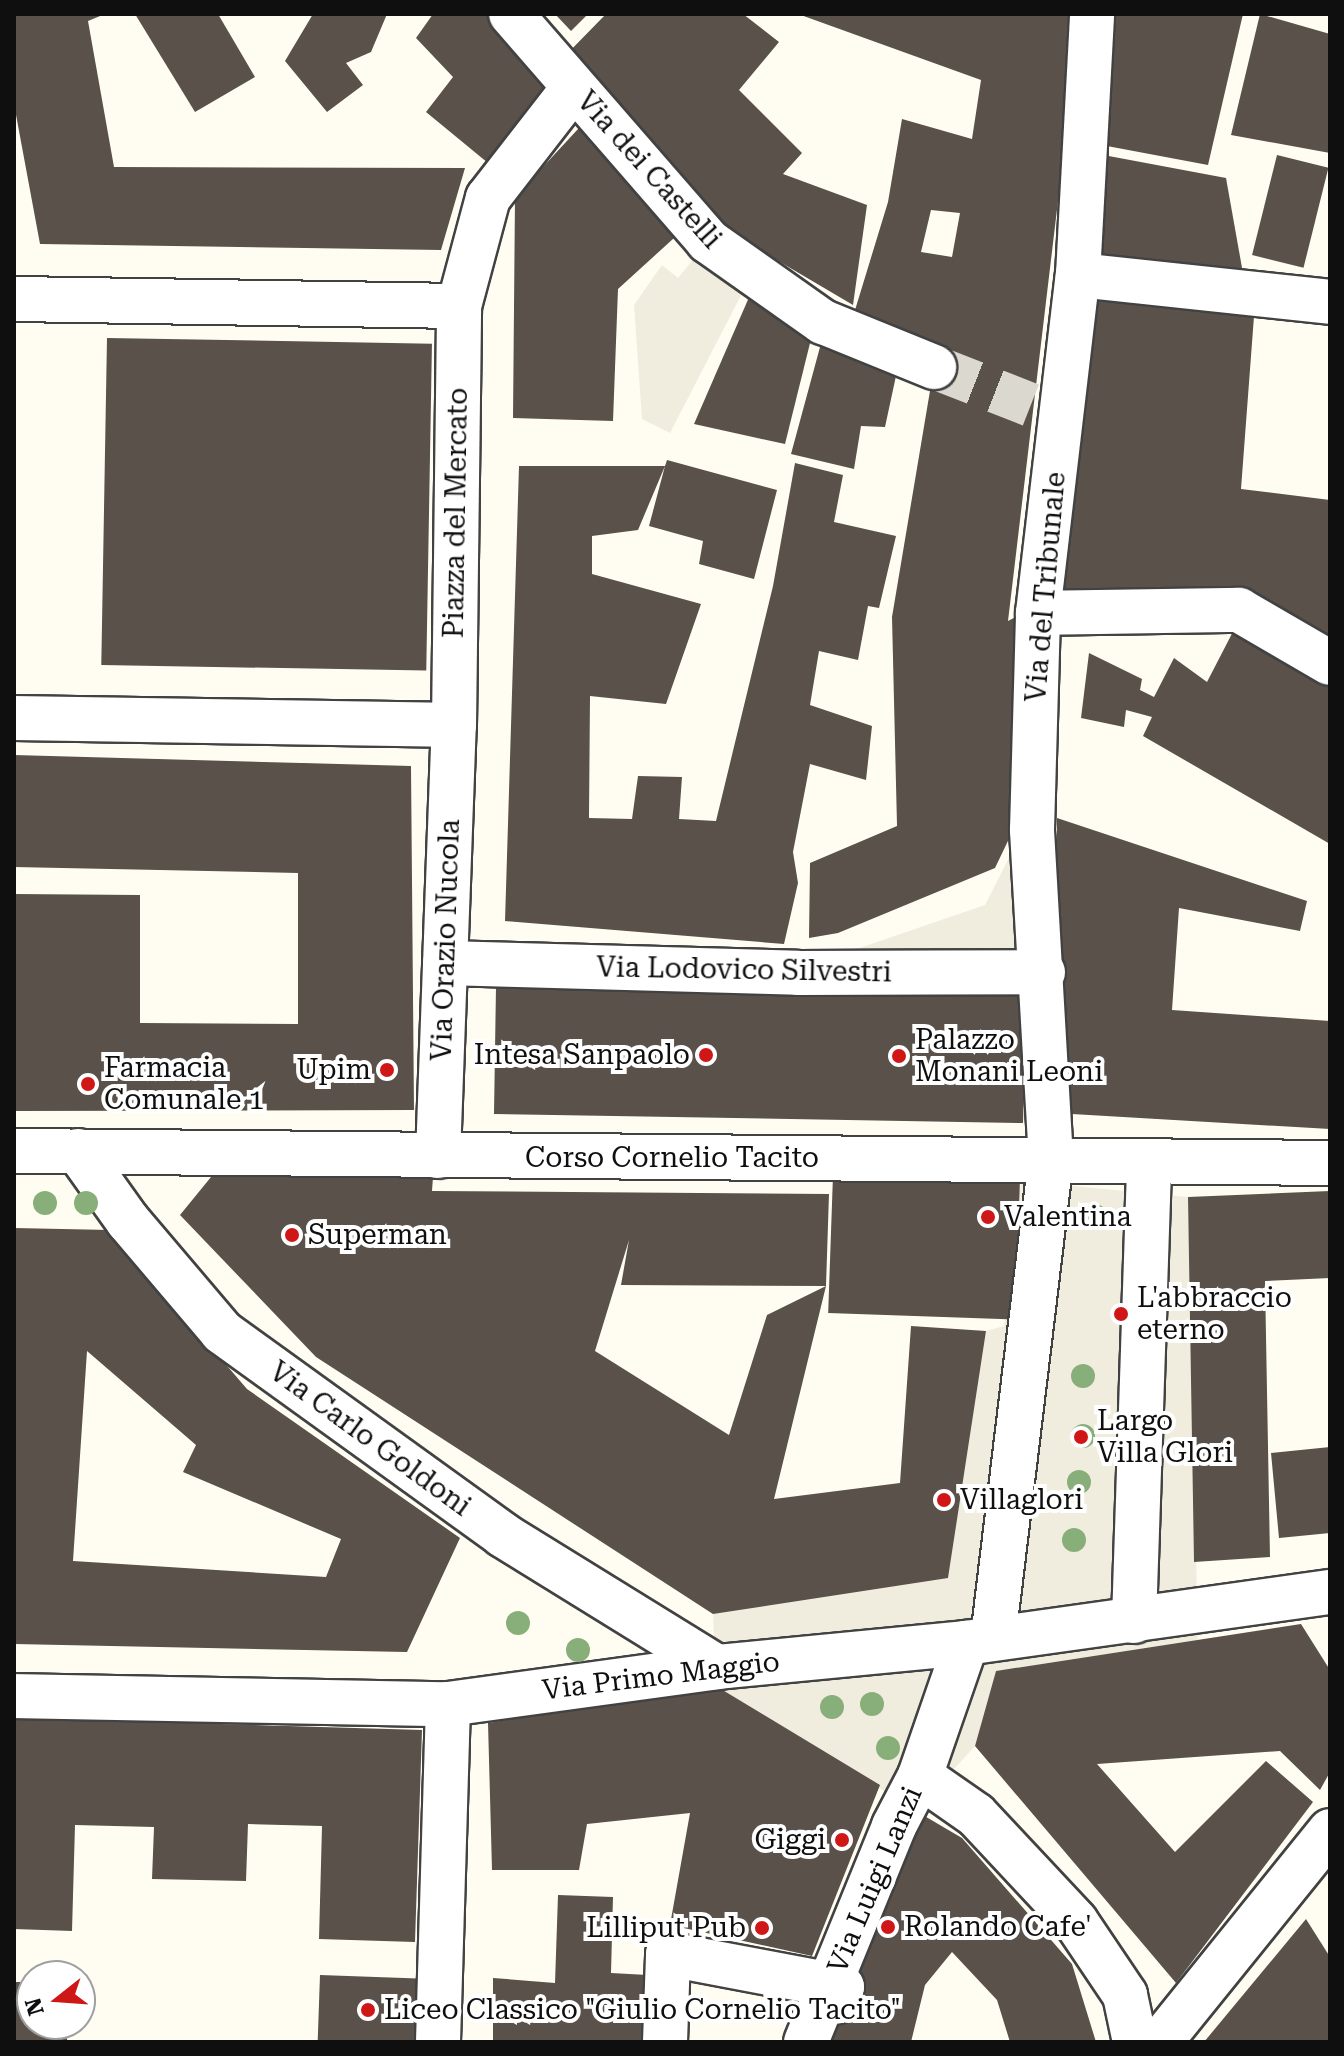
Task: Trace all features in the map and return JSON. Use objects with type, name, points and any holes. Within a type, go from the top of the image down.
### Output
[{"type":"street","name":"Via dei Castelli","points":[[511,14],[708,241],[823,322],[934,367]]},
{"type":"street","name":"Via del Tribunale","points":[[1051,1160],[1043,972],[1032,830],[1038,613],[1046,411],[1078,275],[1092,14]]},
{"type":"street","name":"Piazza del Mercato","points":[[454,725],[459,306],[488,198],[574,87]]},
{"type":"street","points":[[1078,275],[1330,302]]},
{"type":"street","points":[[14,299],[459,306]]},
{"type":"street","points":[[1038,613],[1239,610],[1330,663]]},
{"type":"street","points":[[14,718],[454,725]]},
{"type":"street","name":"Via Orazio Nucola","points":[[438,1156],[454,725]]},
{"type":"street","name":"Via Lodovico Silvestri","points":[[445,963],[798,973],[1043,972]]},
{"type":"street","name":"Corso Cornelio Tacito","points":[[14,1151],[1330,1163]]},
{"type":"street","name":"Via Carlo Goldoni","points":[[78,1151],[128,1221],[222,1332],[503,1535],[717,1667]]},
{"type":"street","points":[[1051,1160],[980,1641],[920,1776],[976,1815],[1076,1922],[1125,1995],[1135,2042]]},
{"type":"street","points":[[1134,1621],[1149,1161]]},
{"type":"street","name":"Via Primo Maggio","points":[[14,1696],[448,1704],[717,1667],[1321,1603]]},
{"type":"street","points":[[438,2042],[448,1704]]},
{"type":"street","name":"Via Luigi Lanzi","points":[[806,2042],[920,1776]]},
{"type":"street","points":[[1160,2042],[1330,1831]]},
{"type":"street","name":"Via Luigi Lanzi","points":[[665,2042],[668,1954],[842,1987],[819,2042]]},
{"type":"shaded area","points":[[708,241],[752,274],[670,433],[642,419],[634,305],[662,265],[678,278]]},
{"type":"shaded area","points":[[1022,832],[1043,972],[839,955],[985,905]]},
{"type":"shaded area","name":"Largo Villa Glori","points":[[1020,1181],[1188,1197],[1198,1640],[996,1671],[975,1746],[916,1811],[716,1686],[713,1614],[948,1577],[986,1331],[1004,1326]]},
{"type":"building","points":[[14,14],[105,14],[88,21],[114,167],[465,168],[441,250],[40,244],[14,104]]},
{"type":"building","points":[[135,14],[218,14],[255,77],[195,112]]},
{"type":"building","points":[[313,14],[387,14],[371,52],[346,63],[363,85],[327,112],[285,61]]},
{"type":"building","points":[[433,14],[494,14],[553,88],[488,163],[426,112],[453,77],[416,38]]},
{"type":"building","points":[[555,14],[588,14],[571,31]]},
{"type":"building","points":[[606,14],[743,14],[779,42],[739,90],[802,153],[783,174],[867,205],[853,305],[719,226],[563,58]]},
{"type":"building","points":[[798,14],[1075,14],[1063,159],[1008,621],[1027,611],[1018,820],[995,868],[838,933],[809,938],[810,863],[897,826],[892,617],[934,367],[852,320],[888,202],[902,119],[972,139],[981,80]],"holes":[[[931,210],[960,213],[952,257],[921,252]]]},
{"type":"building","points":[[1102,14],[1243,14],[1208,165],[1091,143]]},
{"type":"building","points":[[1260,14],[1330,34],[1330,153],[1231,135]]},
{"type":"building","points":[[591,115],[685,228],[618,289],[613,421],[513,418],[515,197]]},
{"type":"building","points":[[1098,154],[1226,178],[1244,279],[1089,260]]},
{"type":"building","points":[[1277,155],[1328,168],[1304,268],[1252,255]]},
{"type":"building","points":[[1092,289],[1255,303],[1241,489],[1330,500],[1330,637],[1254,593],[1056,595]]},
{"type":"building","points":[[750,295],[815,323],[785,444],[694,424]]},
{"type":"building","points":[[823,336],[899,362],[885,427],[861,426],[854,469],[791,454]]},
{"type":"building","points":[[107,338],[432,344],[426,671],[101,665]]},
{"type":"building","points":[[667,460],[777,490],[754,579],[699,564],[703,541],[649,526]]},
{"type":"building","points":[[795,463],[843,475],[834,522],[896,536],[879,608],[868,606],[858,660],[819,651],[810,705],[872,726],[866,780],[810,764],[793,852],[798,883],[784,944],[505,921],[519,466],[665,466],[638,530],[592,536],[592,574],[701,604],[666,704],[590,696],[589,818],[632,819],[638,776],[682,777],[679,819],[716,821],[773,586]]},
{"type":"building","points":[[1239,620],[1330,681],[1330,844],[1143,736],[1152,717],[1126,710],[1124,727],[1081,718],[1089,653],[1142,679],[1140,690],[1154,697],[1174,658],[1207,682]]},
{"type":"building","points":[[14,755],[411,766],[414,1110],[14,1111],[14,894],[140,895],[140,1023],[298,1024],[298,873],[14,867]]},
{"type":"building","points":[[1057,818],[1307,901],[1300,931],[1179,908],[1172,1010],[1330,1021],[1330,1129],[1055,1113]]},
{"type":"building","points":[[774,986],[1027,993],[1023,1123],[494,1114],[496,987]]},
{"type":"building","points":[[220,1166],[433,1177],[432,1191],[829,1194],[826,1286],[774,1499],[900,1483],[911,1326],[986,1331],[948,1578],[713,1614],[316,1357],[180,1215]],"holes":[[[629,1240],[621,1285],[826,1286],[767,1315],[729,1435],[595,1351]]]},
{"type":"building","points":[[833,1175],[1020,1182],[1015,1319],[828,1313]]},
{"type":"building","points":[[1330,1191],[1330,1278],[1265,1281],[1270,1557],[1194,1562],[1188,1197]]},
{"type":"building","points":[[14,1228],[110,1230],[247,1389],[460,1538],[407,1652],[14,1644]],"holes":[[[87,1351],[196,1445],[183,1472],[341,1539],[326,1577],[73,1561]]]},
{"type":"building","points":[[1330,1447],[1330,1533],[1279,1538],[1271,1453]]},
{"type":"building","points":[[1301,1624],[1330,1670],[1330,1772],[1320,1790],[1280,1751],[1097,1764],[1175,1852],[1266,1761],[1313,1802],[1176,1983],[975,1746],[996,1671]]},
{"type":"building","points":[[716,1686],[880,1785],[812,1956],[670,1925],[690,1813],[587,1824],[579,1870],[492,1870],[488,1723]]},
{"type":"building","points":[[14,1718],[422,1730],[415,1942],[319,1939],[322,1826],[248,1824],[246,1881],[152,1879],[154,1827],[75,1825],[72,1931],[14,1929]]},
{"type":"building","points":[[916,1811],[962,1838],[1072,1964],[1096,2042],[1010,2042],[997,2000],[952,1952],[925,1985],[911,2042],[824,2042]]},
{"type":"building","points":[[558,1895],[613,1897],[611,1973],[666,1976],[664,2042],[493,2042],[493,1978],[555,1983]]},
{"type":"building","points":[[1306,1919],[1330,1957],[1330,2042],[1204,2042]]},
{"type":"building","name":"Liceo Classico \"Giulio Cornelio Tacito\"","points":[[320,1975],[418,1978],[416,2042],[318,2042]]},
{"type":"building","points":[[16,1982],[16,2040],[67,2042],[14,2042]]},
{"type":"tunnel","points":[[934,367],[1031,405]]},
{"type":"place","name":"Intesa Sanpaolo","points":[[706,1055]]},
{"type":"place","name":"Palazzo Monani Leoni","points":[[899,1056]]},
{"type":"place","name":"Upim","points":[[387,1070]]},
{"type":"place","name":"Farmacia Comunale 1","points":[[88,1084]]},
{"type":"place","name":"Valentina","points":[[988,1217]]},
{"type":"place","name":"Superman","points":[[292,1235]]},
{"type":"place","name":"L'abbraccio eterno","points":[[1121,1314]]},
{"type":"place","name":"Largo Villa Glori","points":[[1081,1437]]},
{"type":"place","name":"Villaglori","points":[[944,1500]]},
{"type":"place","name":"Giggi","points":[[842,1840]]},
{"type":"place","name":"Rolando Cafe'","points":[[888,1927]]},
{"type":"place","name":"Lilliput Pub","points":[[762,1928]]},
{"type":"place","name":"Liceo Classico \"Giulio Cornelio Tacito\"","points":[[368,2010]]}]
